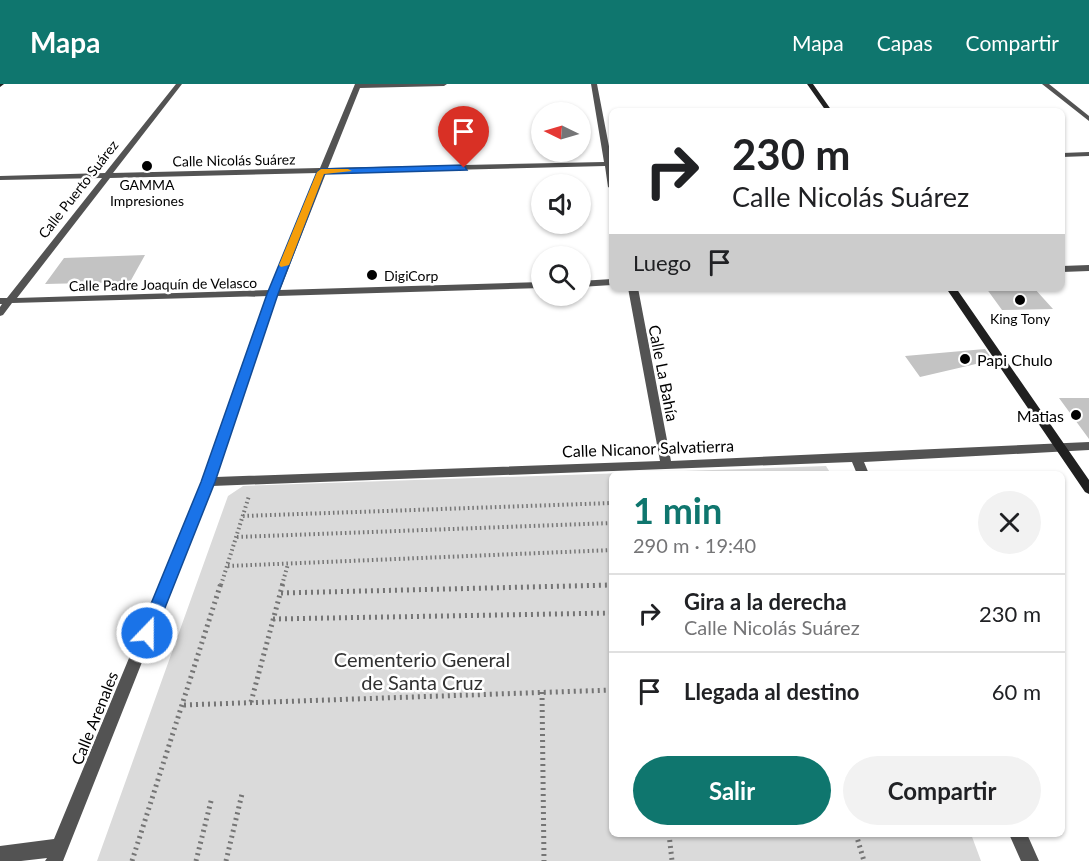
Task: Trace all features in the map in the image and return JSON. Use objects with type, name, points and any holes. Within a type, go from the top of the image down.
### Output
[{"type":"main road","points":[[810,84],[827,108]]},
{"type":"main road","points":[[953,291],[1089,489]]},
{"type":"street","name":"Calle Puerto Suárez","points":[[0,313],[4,301],[179,84]]},
{"type":"street","points":[[358,85],[444,84]]},
{"type":"street","points":[[594,84],[609,159]]},
{"type":"street","points":[[1046,84],[1089,119]]},
{"type":"street","name":"Calle Arenales","points":[[57,854],[208,482],[273,294],[358,85]]},
{"type":"street","points":[[1065,155],[1089,154]]},
{"type":"street","name":"Calle Nicolás Suárez","points":[[0,178],[609,164]]},
{"type":"street","points":[[1065,269],[1089,268]]},
{"type":"street","points":[[591,283],[609,282]]},
{"type":"street","name":"Calle Padre Joaquín de Velasco","points":[[4,301],[531,285]]},
{"type":"street","name":"Calle La Bahía","points":[[634,291],[666,463]]},
{"type":"street","name":"Calle Nicanor Salvatierra","points":[[208,482],[666,463],[856,458],[1089,446]]},
{"type":"street","points":[[856,458],[862,471]]},
{"type":"street","points":[[1019,837],[1030,861]]},
{"type":"street","points":[[0,855],[57,854]]},
{"type":"path","points":[[132,861],[184,705],[249,496]]},
{"type":"path","points":[[243,516],[609,503]]},
{"type":"path","points":[[237,537],[609,523]]},
{"type":"path","points":[[228,566],[609,550]]},
{"type":"path","points":[[251,702],[288,564]]},
{"type":"path","points":[[280,593],[609,585]]},
{"type":"path","points":[[273,619],[609,613]]},
{"type":"path","points":[[184,705],[609,690]]},
{"type":"path","points":[[542,692],[544,861]]},
{"type":"path","points":[[226,861],[242,794]]},
{"type":"path","points":[[196,861],[212,797]]},
{"type":"path","points":[[669,837],[672,861]]},
{"type":"path","points":[[857,837],[864,861]]},
{"type":"green space","name":"Cementerio General de Santa Cruz","points":[[826,466],[829,471],[680,471]]},
{"type":"green space","name":"Cementerio General de Santa Cruz","points":[[609,473],[609,837],[972,837],[981,861],[97,861],[228,496],[243,486]]},
{"type":"building","points":[[145,255],[130,282],[45,284],[64,258]]},
{"type":"building","name":"King Tony","points":[[988,291],[1037,291],[1053,309],[1002,310]]},
{"type":"building","points":[[985,349],[993,360],[920,377],[905,356]]},
{"type":"building","points":[[1059,398],[1089,398],[1089,439]]},
{"type":"slow traffic","points":[[284,265],[321,172],[348,171]]},
{"type":"place","name":"GAMMA Impresiones","points":[[147,166]]},
{"type":"place","name":"DigiCorp","points":[[372,275]]},
{"type":"place","name":"King Tony","points":[[1020,300]]},
{"type":"place","name":"Papi Chulo","points":[[965,359]]},
{"type":"place","name":"Matias","points":[[1076,415]]},
{"type":"route","points":[[147,633],[208,482],[273,294],[321,172],[464,168]]}]
